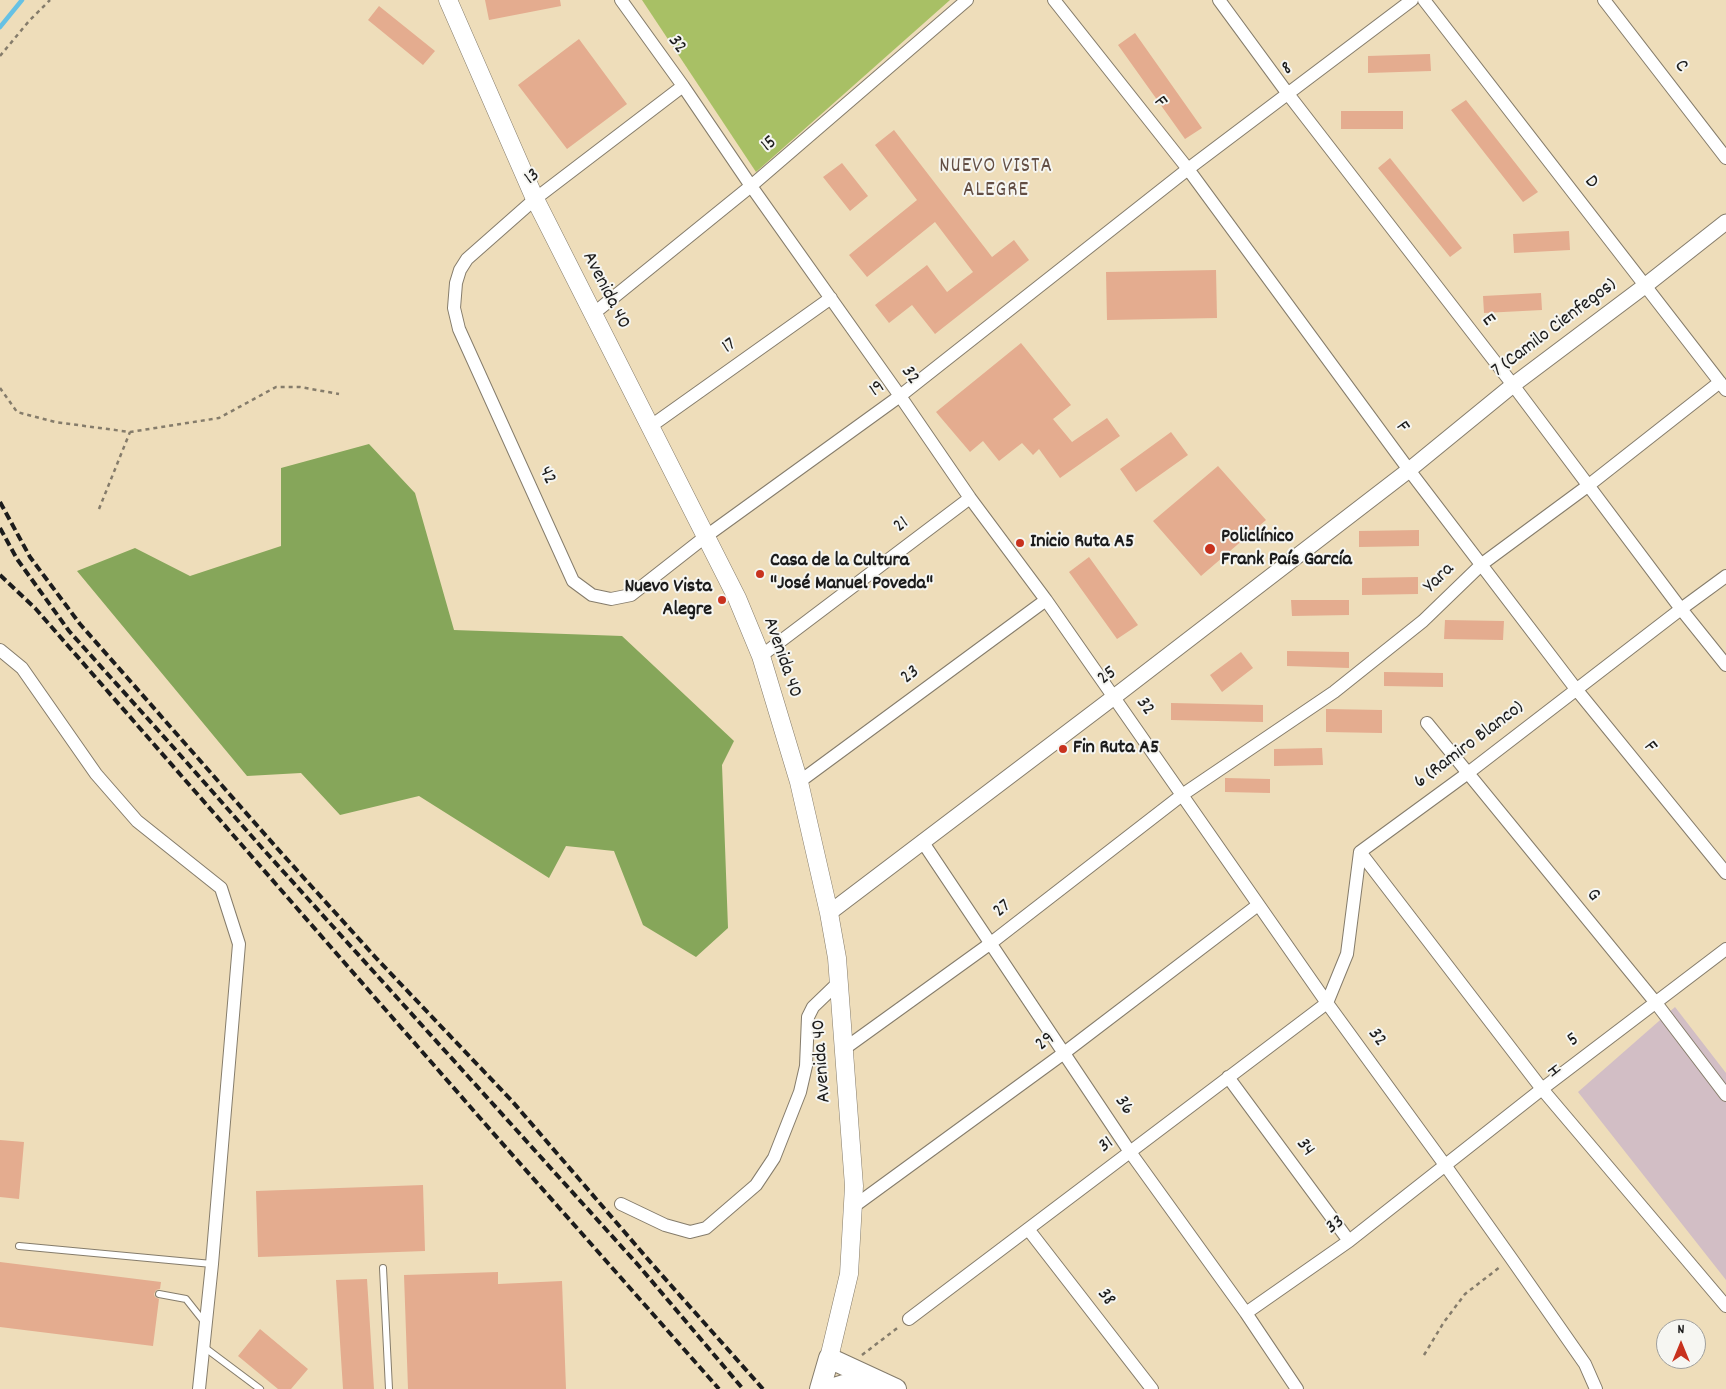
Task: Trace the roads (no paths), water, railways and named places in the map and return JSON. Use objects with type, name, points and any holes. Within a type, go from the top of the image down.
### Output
[{"type":"main road","name":"Avenida 40","points":[[448,0],[535,199],[736,598],[761,656],[799,782],[829,913],[837,958],[854,1186],[849,1274],[829,1358]]},
{"type":"main road","points":[[820,1389],[829,1358],[889,1386]]},
{"type":"main road","points":[[832,1389],[850,1383],[889,1386]]},
{"type":"street","name":"32","points":[[620,0],[683,86],[970,498],[1046,600],[1327,1003],[1446,1165],[1586,1364],[1596,1389]]},
{"type":"street","name":"15","points":[[593,314],[751,186],[967,0]]},
{"type":"street","name":"F","points":[[1054,0],[1188,169],[1409,470],[1576,689],[1726,873]]},
{"type":"street","name":"E","points":[[1219,0],[1288,94],[1513,385],[1681,609],[1726,665]]},
{"type":"street","name":"8","points":[[1188,169],[1412,0]]},
{"type":"street","name":"D","points":[[1424,0],[1723,386]]},
{"type":"street","name":"C","points":[[1604,0],[1726,158]]},
{"type":"street","name":"13","points":[[458,329],[454,308],[456,282],[460,270],[467,260],[535,199],[683,86]]},
{"type":"street","name":"19","points":[[631,595],[705,537],[900,396],[1188,169]]},
{"type":"street","name":"7 (Camilo Cienfegos)","points":[[1409,470],[1513,385],[1726,222]]},
{"type":"street","name":"17","points":[[651,426],[831,298]]},
{"type":"street","name":"42","points":[[458,329],[573,581],[592,595],[611,599],[631,595]]},
{"type":"street","name":"Yara","points":[[1182,796],[1334,692],[1424,621],[1482,564],[1723,386]]},
{"type":"street","name":"25","points":[[829,913],[1409,470]]},
{"type":"street","name":"21","points":[[761,656],[970,498]]},
{"type":"street","name":"6 (Ramiro Blanco)","points":[[1360,852],[1468,773],[1726,576]]},
{"type":"street","name":"23","points":[[799,782],[1046,600]]},
{"type":"street","points":[[0,650],[22,668],[96,774],[137,821],[221,888],[239,944],[212,1264],[199,1389]]},
{"type":"street","name":"G","points":[[1427,723],[1656,1003],[1726,1095]]},
{"type":"street","name":"27","points":[[844,1049],[991,942],[1182,796]]},
{"type":"street","name":"36","points":[[922,841],[1130,1152],[1246,1314],[1297,1389]]},
{"type":"street","points":[[1327,1003],[1347,954],[1360,852]]},
{"type":"street","name":"H","points":[[1360,852],[1542,1089],[1726,1306]]},
{"type":"street","name":"29","points":[[853,1207],[1064,1053],[1258,905]]},
{"type":"street","name":"5","points":[[1446,1165],[1542,1089],[1726,949]]},
{"type":"street","points":[[621,1204],[665,1225],[690,1232],[706,1228],[756,1185],[774,1158],[800,1092],[806,1066],[808,1018],[813,1007],[839,982]]},
{"type":"street","name":"31","points":[[909,1319],[1327,1003]]},
{"type":"street","name":"34","points":[[1228,1077],[1349,1240]]},
{"type":"street","name":"33","points":[[1246,1314],[1349,1240],[1446,1165]]},
{"type":"street","name":"38","points":[[1028,1229],[1152,1389]]},
{"type":"lane","points":[[19,1246],[212,1264]]},
{"type":"lane","points":[[383,1268],[389,1389]]},
{"type":"lane","points":[[160,1294],[186,1299],[206,1324]]},
{"type":"lane","points":[[204,1347],[260,1389]]},
{"type":"waterway","points":[[0,27],[22,0]]},
{"type":"railway","points":[[0,502],[30,557],[80,624],[377,959],[512,1101],[652,1264],[763,1389]]},
{"type":"railway","points":[[0,528],[17,559],[69,631],[639,1266],[743,1389]]},
{"type":"railway","points":[[0,575],[35,608],[719,1389]]},
{"type":"place","name":"Inicio Ruta A5","points":[[1020,543]]},
{"type":"place","name":"Policlínico Frank País García","points":[[1210,549]]},
{"type":"place","name":"Casa de la Cultura \"José Manuel Poveda\"","points":[[760,574]]},
{"type":"place","name":"Nuevo Vista Alegre","points":[[722,600]]},
{"type":"place","name":"Fin Ruta A5","points":[[1063,749]]},
{"type":"district","name":"NUEVO VISTA ALEGRE","points":[[996,180]]}]
